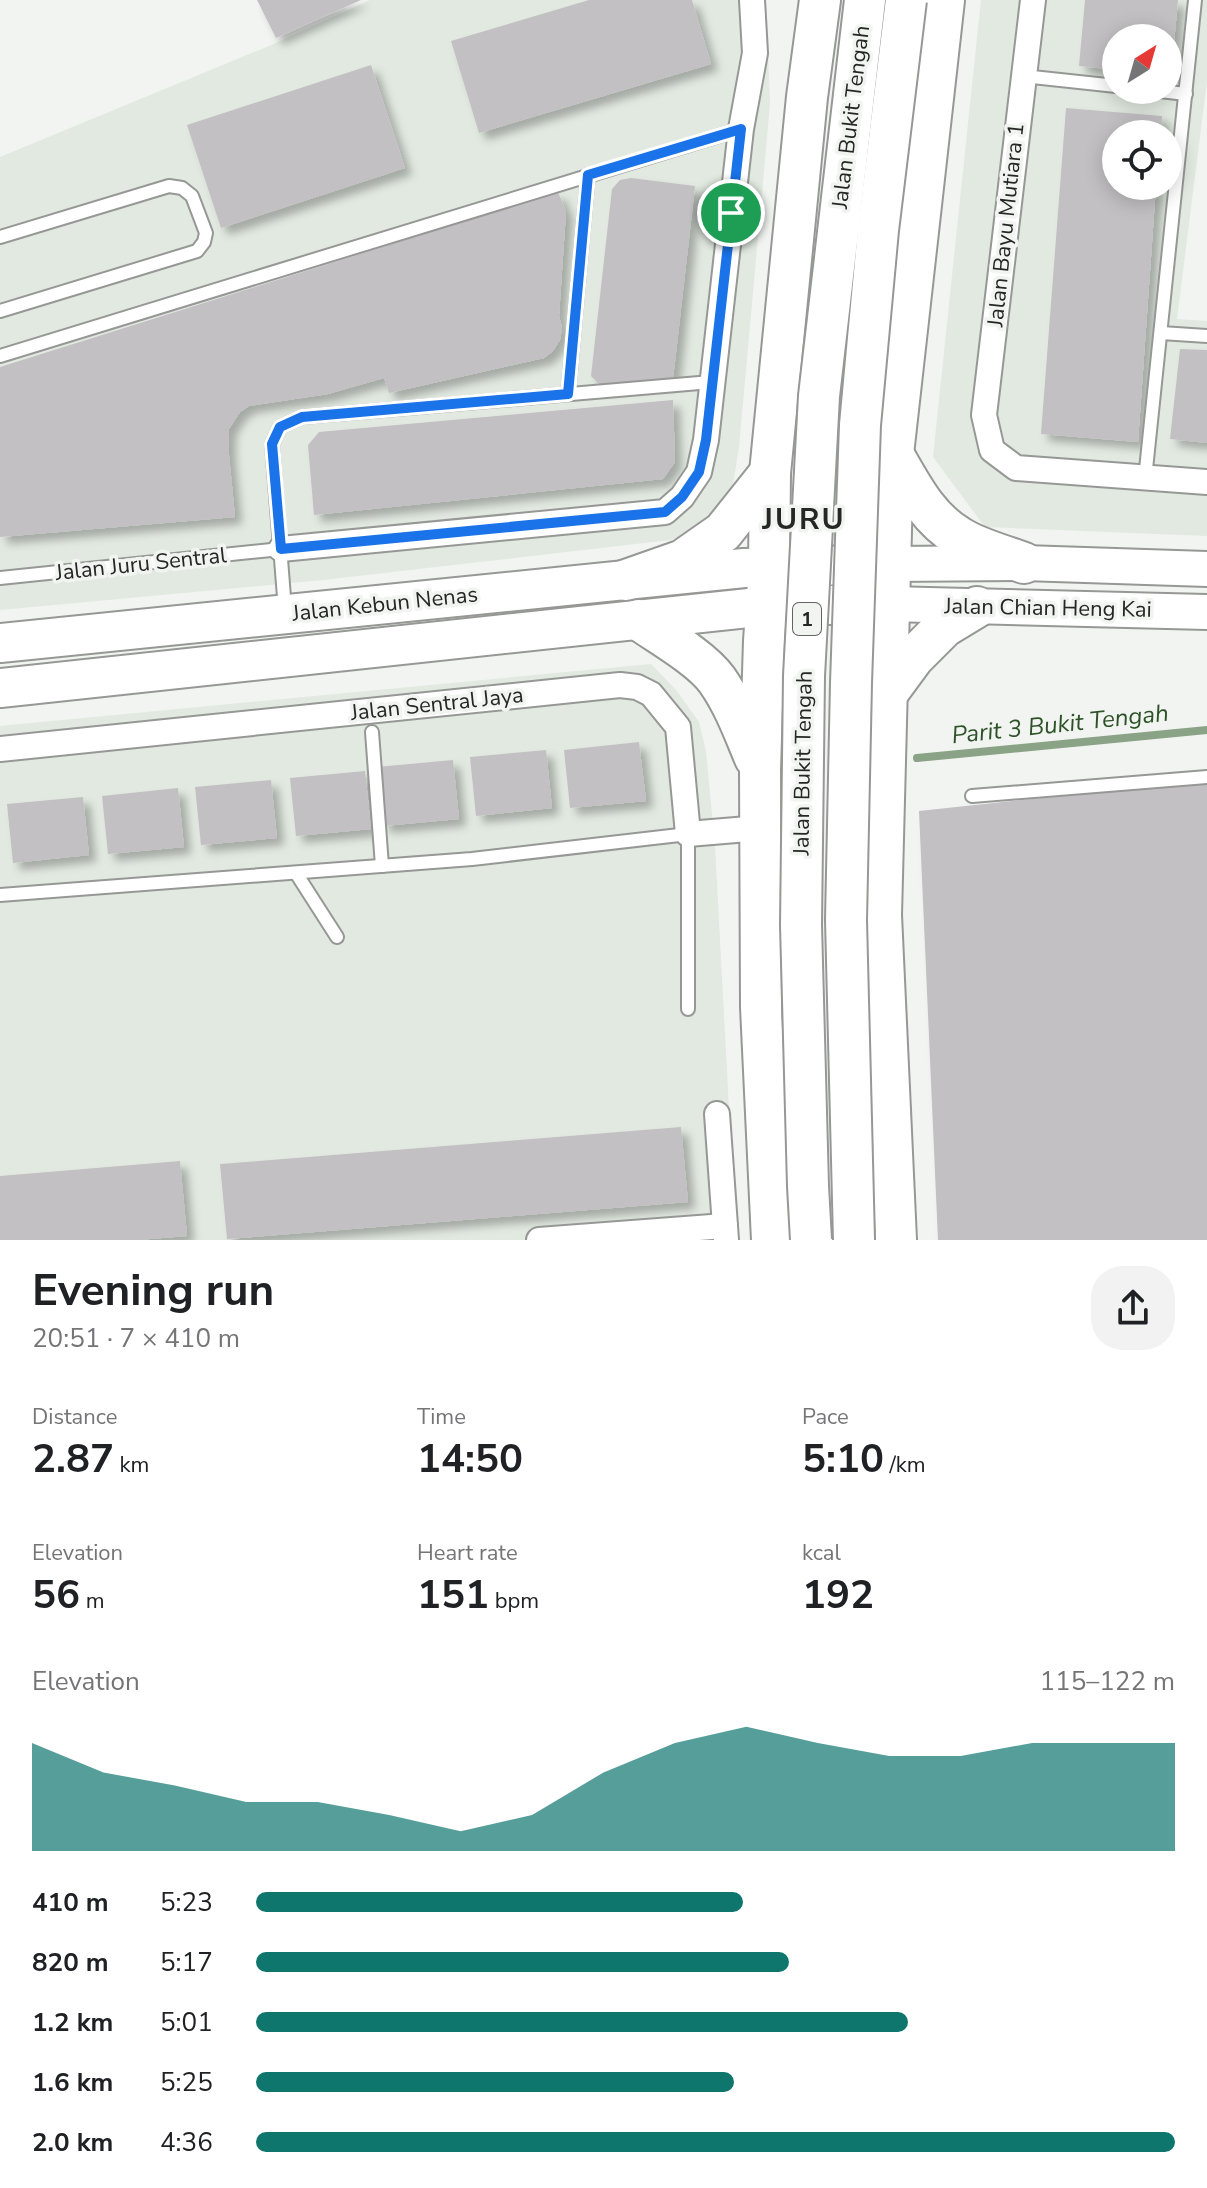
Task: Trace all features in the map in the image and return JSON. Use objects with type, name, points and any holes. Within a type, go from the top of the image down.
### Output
[{"type":"highway","points":[[772,1240],[761,1007],[760,799],[770,473],[807,97],[820,0]]},
{"type":"highway","name":"Jalan Bukit Tengah","points":[[811,1240],[801,925],[804,676],[819,396],[865,0]]},
{"type":"highway","name":"Jalan Bukit Tengah","points":[[854,1240],[846,920],[860,425],[878,230],[906,0]]},
{"type":"highway","points":[[896,1240],[881,915],[893,454],[944,0]]},
{"type":"highway","points":[[778,390],[804,444],[834,458],[867,450],[899,397]]},
{"type":"highway","points":[[893,454],[919,498],[937,521],[960,538],[1024,563]]},
{"type":"highway","points":[[626,580],[683,560],[723,532],[770,473]]},
{"type":"highway","points":[[886,695],[914,657],[944,627],[977,607]]},
{"type":"highway","points":[[639,620],[716,678],[738,715],[760,799]]},
{"type":"highway","points":[[760,799],[783,777],[825,766],[861,775],[884,807]]},
{"type":"main road","name":"Jalan Chian Heng Kai","points":[[890,564],[1024,563],[1207,569]]},
{"type":"main road","points":[[768,587],[890,564]]},
{"type":"main road","name":"Jalan Kebun Nenas","points":[[0,643],[744,568],[768,587]]},
{"type":"main road","points":[[768,587],[889,604]]},
{"type":"main road","name":"Jalan Kebun Nenas","points":[[0,688],[639,620],[768,587]]},
{"type":"main road","name":"Jalan Chian Heng Kai","points":[[889,604],[1207,612]]},
{"type":"street","name":"Jalan Juru Sentral","points":[[281,549],[665,512],[682,497],[699,472],[706,440],[741,129],[755,53],[752,0]]},
{"type":"street","name":"Jalan Bayu Mutiara 1","points":[[1033,0],[984,415],[992,450],[1016,468],[1145,479]]},
{"type":"street","points":[[1145,479],[1207,482]]},
{"type":"street","name":"Jalan Sentral Jaya","points":[[0,749],[620,685],[637,687],[651,694],[678,727],[688,834]]},
{"type":"street","points":[[688,834],[760,799]]},
{"type":"street","points":[[539,1240],[726,1233],[717,1114]]},
{"type":"lane","points":[[1145,479],[1195,0]]},
{"type":"lane","points":[[1023,76],[1102,84]]},
{"type":"lane","points":[[1182,94],[1186,94]]},
{"type":"lane","points":[[0,356],[741,129]]},
{"type":"lane","points":[[568,394],[588,175]]},
{"type":"lane","points":[[0,237],[169,186],[182,188],[192,196],[206,233],[197,251],[0,311]]},
{"type":"lane","points":[[1161,333],[1207,336]]},
{"type":"lane","points":[[285,614],[272,444],[280,427],[302,417],[711,382]]},
{"type":"lane","name":"Jalan Juru Sentral","points":[[0,578],[281,549]]},
{"type":"lane","points":[[372,732],[382,866]]},
{"type":"lane","points":[[972,796],[1207,777]]},
{"type":"lane","points":[[0,895],[472,859],[688,834],[688,1009]]},
{"type":"lane","points":[[296,873],[337,937]]},
{"type":"shaded area","points":[[370,0],[766,0],[770,104],[739,447],[733,484],[717,512],[693,531],[670,540],[323,580],[0,610],[0,157],[269,46]]},
{"type":"shaded area","points":[[981,0],[1207,0],[1207,81],[1177,319],[1207,321],[1207,536],[985,527],[933,457]]},
{"type":"shaded area","points":[[651,664],[676,690],[699,722],[706,751],[715,847],[736,1240],[0,1240],[0,726]]},
{"type":"building","points":[[257,0],[361,0],[276,38]]},
{"type":"building","points":[[589,0],[692,0],[711,64],[479,133],[451,41]]},
{"type":"building","points":[[1085,0],[1178,0],[1176,24],[1102,24],[1102,68],[1079,66]]},
{"type":"building","points":[[371,65],[405,168],[221,228],[187,125]]},
{"type":"building","points":[[1066,108],[1162,116],[1162,120],[1102,120],[1102,200],[1155,200],[1138,442],[1041,434]]},
{"type":"building","points":[[631,178],[695,186],[673,379],[600,385],[591,376],[612,189],[620,180]]},
{"type":"building","points":[[558,192],[566,212],[559,316],[562,328],[560,340],[544,358],[389,393],[384,378],[328,394],[249,406],[240,412],[229,429],[235,517],[0,537],[0,367]]},
{"type":"building","points":[[1180,349],[1207,350],[1207,443],[1170,439]]},
{"type":"building","points":[[673,400],[675,462],[663,479],[314,515],[308,445],[319,432]]},
{"type":"building","points":[[639,742],[646,801],[570,808],[564,750]]},
{"type":"building","points":[[546,750],[552,808],[476,816],[470,757]]},
{"type":"building","points":[[453,760],[459,819],[383,826],[377,767]]},
{"type":"building","points":[[365,771],[371,829],[296,836],[290,778]]},
{"type":"building","points":[[271,780],[277,838],[201,845],[195,787]]},
{"type":"building","points":[[1207,780],[1207,1240],[938,1240],[919,811]]},
{"type":"building","points":[[178,788],[184,847],[108,854],[102,796]]},
{"type":"building","points":[[83,797],[89,855],[13,863],[7,804]]},
{"type":"building","points":[[681,1127],[688,1202],[227,1239],[220,1164]]},
{"type":"building","points":[[180,1161],[187,1236],[137,1240],[0,1240],[0,1176]]},
{"type":"waterway","name":"Parit 3 Bukit Tengah","points":[[917,758],[1207,730]]},
{"type":"district","name":"JURU","points":[[804,519]]},
{"type":"route","points":[[741,129],[731,213],[706,440],[699,472],[682,497],[665,512],[281,549],[272,444],[280,427],[302,417],[568,394],[588,175],[741,129]]}]
